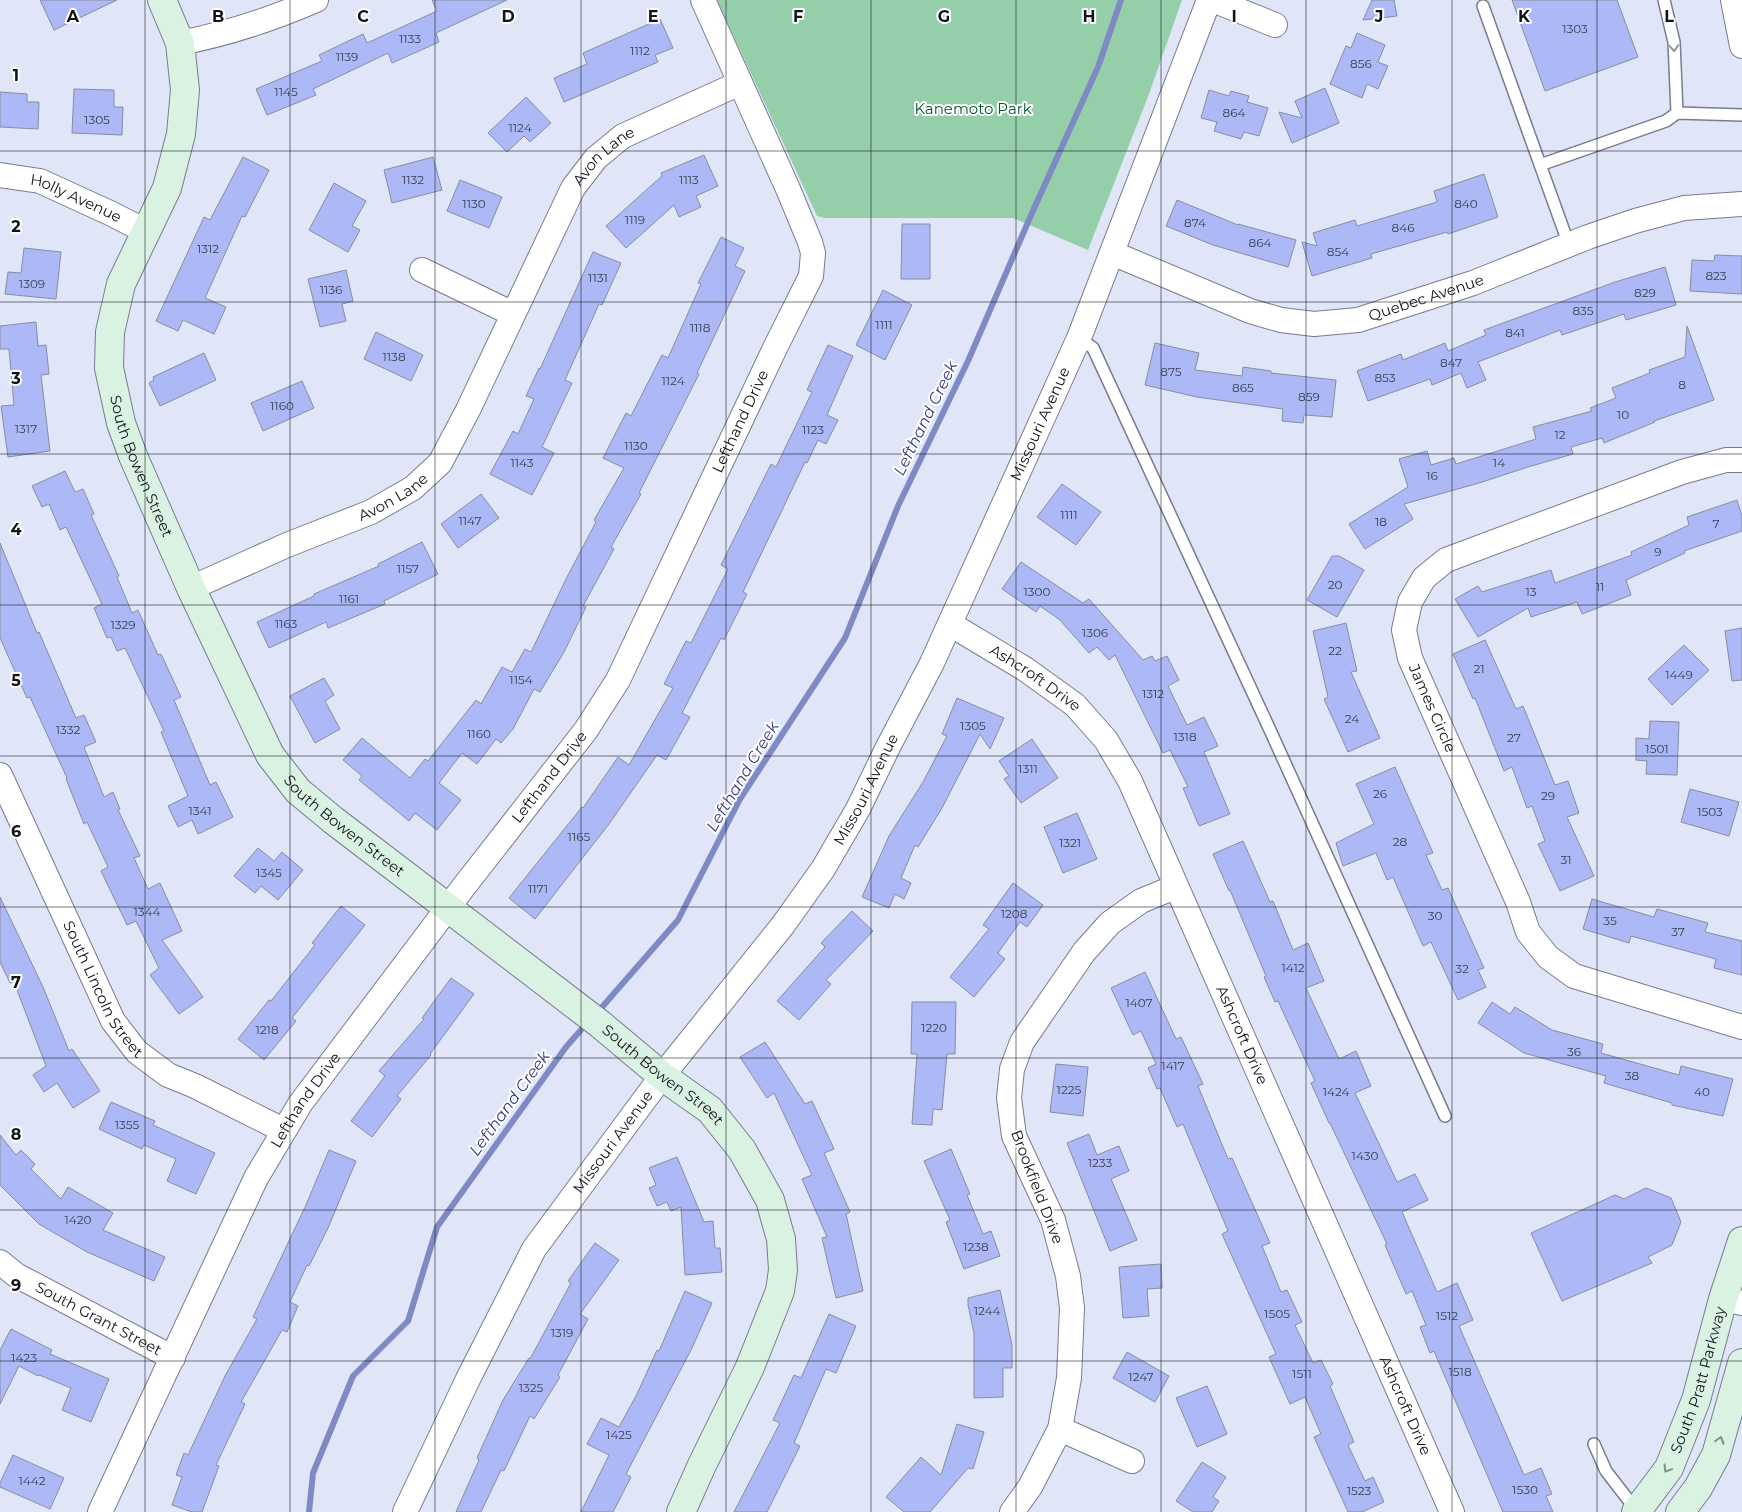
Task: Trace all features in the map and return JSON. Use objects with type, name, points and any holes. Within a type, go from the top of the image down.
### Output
[{"type":"street","name":"South Bowen Street","points":[[162,0],[180,43],[185,90],[181,134],[167,188],[121,284],[110,332],[108,368],[120,423],[133,456],[191,588],[270,755],[298,791],[447,909],[600,1024],[662,1076],[710,1110],[742,1150],[770,1200],[781,1240],[783,1270],[780,1291],[750,1367],[681,1512]]},
{"type":"street","points":[[180,43],[198,40],[277,17],[316,0]]},
{"type":"street","name":"Lefthand Drive","points":[[100,1512],[256,1178],[283,1130],[300,1104],[447,909],[586,730],[618,680],[811,276],[813,253],[810,242],[703,0]]},
{"type":"street","name":"Missouri Avenue","points":[[405,1512],[468,1379],[534,1249],[662,1076],[783,925],[824,869],[858,809],[950,624],[1079,338],[1209,0]]},
{"type":"street","points":[[1214,0],[1275,25]]},
{"type":"street","points":[[1733,0],[1742,46]]},
{"type":"street","name":"Avon Lane","points":[[191,588],[287,545],[371,512],[413,488],[440,463],[468,410],[573,188],[596,158],[623,136],[740,83]]},
{"type":"street","name":"Holly Avenue","points":[[0,175],[40,181],[146,232]]},
{"type":"street","name":"Quebec Avenue","points":[[1112,253],[1250,311],[1281,320],[1314,324],[1358,320],[1473,283],[1569,244],[1635,221],[1684,208],[1741,201]]},
{"type":"street","points":[[422,270],[513,314]]},
{"type":"street","name":"James Circle","points":[[1742,460],[1726,460],[1682,472],[1446,560],[1424,578],[1410,602],[1404,630],[1410,658],[1518,902],[1528,932],[1548,957],[1574,976],[1742,1027]]},
{"type":"street","name":"Ashcroft Drive","points":[[950,624],[1025,669],[1075,704],[1106,740],[1130,782],[1452,1512]]},
{"type":"street","name":"South Lincoln Street","points":[[0,775],[113,1021],[137,1052],[168,1075],[195,1086],[283,1130]]},
{"type":"street","name":"Brookfield Drive","points":[[1012,1512],[1030,1487],[1060,1429],[1069,1378],[1072,1308],[1068,1276],[1052,1220],[1014,1136],[1008,1098],[1012,1069],[1022,1042],[1084,952],[1110,923],[1141,901],[1175,887]]},
{"type":"street","name":"South Pratt Parkway","points":[[1636,1511],[1669,1468],[1696,1400],[1733,1301],[1742,1241]]},
{"type":"street","name":"South Grant Street","points":[[0,1262],[16,1275],[173,1358]]},
{"type":"street","points":[[1680,1512],[1698,1488],[1716,1455],[1742,1363]]},
{"type":"street","points":[[1060,1429],[1132,1461]]},
{"type":"lane","points":[[1664,0],[1674,42],[1677,113]]},
{"type":"lane","points":[[1483,6],[1569,244]]},
{"type":"lane","points":[[1540,165],[1666,121],[1677,113],[1742,115]]},
{"type":"lane","points":[[1079,338],[1094,348],[1445,1116]]},
{"type":"lane","points":[[1594,1444],[1606,1471],[1636,1511]]},
{"type":"green space","name":"Kanemoto Park","points":[[717,0],[1182,0],[1149,94],[1088,250],[1013,218],[825,218],[817,216]]},
{"type":"building","points":[[40,0],[117,0],[54,30]]},
{"type":"building","points":[[432,0],[507,0],[436,33],[439,42],[392,63],[388,53],[313,89],[316,95],[267,115],[256,89],[322,61],[319,55],[363,34],[367,43],[437,11]]},
{"type":"building","points":[[1372,0],[1394,0],[1397,16],[1363,20]]},
{"type":"building","points":[[1512,0],[1617,0],[1638,57],[1545,91]]},
{"type":"building","points":[[660,19],[673,48],[655,55],[658,62],[564,102],[554,78],[587,64],[583,53]]},
{"type":"building","points":[[1357,33],[1385,45],[1378,62],[1388,66],[1378,89],[1367,84],[1362,98],[1330,84],[1346,46],[1351,48]]},
{"type":"building","points":[[1325,88],[1339,123],[1292,143],[1279,112],[1302,118],[1295,101]]},
{"type":"building","points":[[74,89],[114,90],[114,107],[123,107],[122,135],[72,133]]},
{"type":"building","points":[[1209,90],[1229,96],[1231,91],[1249,96],[1247,102],[1268,108],[1259,136],[1244,132],[1241,139],[1214,131],[1217,122],[1201,118]]},
{"type":"building","points":[[0,92],[27,94],[27,102],[39,102],[38,129],[0,127]]},
{"type":"building","points":[[526,97],[551,123],[530,142],[524,136],[507,152],[488,133]]},
{"type":"building","points":[[704,155],[718,186],[696,196],[701,207],[679,217],[674,205],[626,248],[606,226],[662,176],[661,173]]},
{"type":"building","points":[[243,157],[269,170],[245,217],[242,216],[205,298],[226,307],[214,334],[183,320],[178,331],[156,321],[204,217],[210,220]]},
{"type":"building","points":[[433,157],[442,190],[392,203],[384,170]]},
{"type":"building","points":[[1484,174],[1498,217],[1448,234],[1447,232],[1371,254],[1372,258],[1312,276],[1302,242],[1317,246],[1313,233],[1355,220],[1357,226],[1437,202],[1434,191]]},
{"type":"building","points":[[460,180],[502,197],[489,228],[447,211]]},
{"type":"building","points":[[334,183],[366,201],[352,226],[360,230],[348,252],[309,230]]},
{"type":"building","points":[[1177,200],[1238,225],[1296,240],[1288,267],[1213,245],[1166,226]]},
{"type":"building","points":[[902,224],[930,224],[930,279],[901,279]]},
{"type":"building","points":[[721,237],[744,248],[735,266],[745,271],[697,373],[699,374],[639,493],[641,494],[611,547],[614,549],[583,606],[586,607],[564,652],[540,692],[534,689],[513,729],[501,743],[496,739],[477,764],[462,753],[439,783],[461,800],[437,830],[415,813],[409,821],[359,780],[362,776],[343,760],[362,738],[410,778],[425,759],[428,761],[476,700],[481,704],[502,667],[512,672],[525,649],[531,652],[596,522],[594,520],[624,468],[603,458],[626,413],[631,416],[662,355],[668,358],[701,284],[698,283]]},
{"type":"building","points":[[24,248],[61,252],[56,299],[5,294],[8,272],[21,273]]},
{"type":"building","points":[[593,252],[621,263],[602,305],[599,304],[565,380],[572,383],[542,447],[554,453],[532,495],[490,474],[513,431],[518,434],[534,399],[526,396]]},
{"type":"building","points":[[1715,255],[1742,256],[1742,294],[1690,291],[1692,260],[1714,261]]},
{"type":"building","points":[[1665,267],[1676,305],[1626,320],[1624,314],[1562,335],[1560,330],[1478,362],[1486,380],[1467,388],[1461,373],[1432,385],[1430,379],[1368,401],[1357,371],[1401,354],[1403,360],[1445,343],[1448,351],[1486,335],[1484,330],[1615,282]]},
{"type":"building","points":[[346,270],[353,301],[342,304],[346,321],[320,327],[308,279]]},
{"type":"building","points":[[883,290],[912,305],[885,360],[856,345]]},
{"type":"building","points":[[36,322],[38,346],[46,345],[49,374],[41,375],[50,451],[8,457],[1,406],[14,405],[9,349],[0,349],[0,326]]},
{"type":"building","points":[[1687,326],[1714,400],[1654,421],[1604,443],[1602,438],[1571,447],[1573,454],[1404,504],[1413,519],[1365,549],[1349,524],[1408,487],[1399,459],[1427,451],[1431,465],[1454,458],[1456,464],[1536,439],[1533,427],[1592,411],[1590,408],[1616,398],[1612,388],[1650,373],[1649,370],[1685,357]]},
{"type":"building","points":[[376,332],[423,355],[411,381],[364,359]]},
{"type":"building","points":[[1155,343],[1199,353],[1195,370],[1242,376],[1243,367],[1271,371],[1271,373],[1336,380],[1332,417],[1304,415],[1303,423],[1282,421],[1283,409],[1197,397],[1145,385]]},
{"type":"building","points":[[828,345],[853,356],[827,415],[838,420],[826,444],[818,440],[807,463],[805,462],[743,592],[747,594],[724,640],[721,638],[682,713],[690,717],[666,760],[657,755],[609,824],[535,919],[509,898],[583,808],[618,757],[629,765],[673,688],[664,684],[686,641],[691,643],[728,569],[721,565],[771,464],[776,467],[812,392],[807,390]]},
{"type":"building","points":[[204,353],[216,380],[160,406],[149,383],[154,380],[153,377]]},
{"type":"building","points":[[302,381],[314,408],[263,431],[251,403]]},
{"type":"building","points":[[65,471],[75,492],[83,489],[94,514],[91,515],[119,576],[117,577],[132,613],[138,610],[158,655],[161,654],[181,697],[174,700],[210,785],[216,782],[233,817],[198,834],[192,820],[178,827],[168,806],[188,796],[161,732],[164,731],[125,648],[117,651],[111,637],[107,638],[94,608],[102,604],[66,527],[60,530],[49,504],[42,507],[32,486]]},
{"type":"building","points":[[1062,484],[1101,512],[1076,545],[1037,517]]},
{"type":"building","points":[[481,494],[499,518],[458,548],[441,524]]},
{"type":"building","points":[[1737,500],[1742,516],[1742,531],[1684,551],[1685,553],[1626,580],[1631,595],[1582,614],[1577,602],[1531,617],[1528,608],[1478,637],[1455,599],[1478,586],[1482,592],[1551,570],[1555,583],[1632,555],[1631,552],[1689,525],[1687,517]]},
{"type":"building","points":[[422,542],[438,574],[384,601],[385,604],[328,628],[326,622],[269,648],[257,622],[314,596],[314,594],[379,566],[378,564]]},
{"type":"building","points":[[0,543],[37,633],[39,632],[76,718],[84,715],[96,742],[84,747],[104,797],[113,792],[120,809],[118,810],[140,856],[134,858],[148,889],[160,883],[182,931],[162,940],[203,997],[179,1014],[150,975],[159,968],[136,921],[127,925],[101,871],[108,867],[87,822],[84,824],[67,778],[30,697],[27,698],[0,638]]},
{"type":"building","points":[[1332,556],[1339,556],[1364,570],[1337,617],[1307,600]]},
{"type":"building","points":[[1021,562],[1083,603],[1089,599],[1143,660],[1152,656],[1155,661],[1167,656],[1179,680],[1168,686],[1187,725],[1204,717],[1218,746],[1204,752],[1230,814],[1199,826],[1183,788],[1188,787],[1170,750],[1163,753],[1115,655],[1109,660],[1097,647],[1089,653],[1060,620],[1040,606],[1036,612],[1002,589]]},
{"type":"building","points":[[1346,623],[1357,671],[1351,672],[1380,738],[1348,752],[1324,699],[1328,697],[1313,631]]},
{"type":"building","points":[[1742,628],[1742,680],[1732,681],[1725,631]]},
{"type":"building","points":[[1485,640],[1516,709],[1523,706],[1555,785],[1568,781],[1579,813],[1567,817],[1594,876],[1560,891],[1538,844],[1545,841],[1532,806],[1527,808],[1512,767],[1504,771],[1475,698],[1473,699],[1453,654]]},
{"type":"building","points":[[1684,645],[1709,670],[1672,705],[1648,679]]},
{"type":"building","points":[[324,678],[334,695],[325,701],[340,729],[315,743],[290,696]]},
{"type":"building","points":[[957,698],[1004,718],[990,749],[980,734],[942,808],[918,847],[915,845],[901,878],[911,883],[904,899],[895,894],[889,908],[862,897],[889,836],[923,782],[947,736],[942,734]]},
{"type":"building","points":[[1650,721],[1679,722],[1677,775],[1646,774],[1647,761],[1636,760],[1636,738],[1649,739]]},
{"type":"building","points":[[1032,739],[1058,778],[1021,803],[1004,779],[1009,776],[999,761]]},
{"type":"building","points":[[1395,767],[1433,853],[1426,855],[1442,890],[1448,888],[1484,968],[1478,970],[1486,987],[1458,1000],[1431,942],[1423,946],[1393,877],[1387,880],[1376,853],[1343,866],[1336,843],[1374,824],[1356,784]]},
{"type":"building","points":[[1690,789],[1739,802],[1729,836],[1681,822]]},
{"type":"building","points":[[1077,813],[1097,859],[1063,873],[1044,827]]},
{"type":"building","points":[[1243,841],[1270,902],[1273,901],[1293,950],[1308,943],[1324,981],[1306,988],[1339,1059],[1356,1051],[1371,1086],[1355,1093],[1397,1182],[1415,1174],[1428,1200],[1402,1212],[1437,1292],[1457,1283],[1473,1320],[1459,1326],[1524,1475],[1541,1468],[1552,1494],[1546,1496],[1553,1512],[1503,1512],[1434,1351],[1430,1353],[1420,1327],[1426,1325],[1412,1291],[1406,1294],[1385,1245],[1387,1244],[1311,1083],[1315,1081],[1278,1001],[1275,1002],[1264,977],[1266,976],[1213,854]]},
{"type":"building","points":[[258,848],[274,861],[282,852],[303,870],[278,900],[261,886],[255,893],[234,876]]},
{"type":"building","points":[[1013,883],[1043,905],[1027,927],[1020,922],[998,953],[1005,959],[974,997],[950,977],[989,929],[983,925]]},
{"type":"building","points":[[0,897],[43,987],[69,1051],[72,1049],[100,1091],[73,1108],[57,1083],[44,1092],[33,1075],[46,1066],[14,982],[10,983],[0,962]]},
{"type":"building","points":[[1592,899],[1654,917],[1657,909],[1708,923],[1705,932],[1742,941],[1742,975],[1714,968],[1716,959],[1631,936],[1629,943],[1583,929]]},
{"type":"building","points":[[341,906],[365,925],[292,1018],[296,1021],[264,1060],[238,1039],[315,945],[312,943]]},
{"type":"building","points":[[852,911],[873,931],[826,980],[831,984],[799,1020],[777,1001],[825,947],[821,943]]},
{"type":"building","points":[[1145,972],[1176,1039],[1181,1037],[1203,1084],[1198,1086],[1228,1159],[1232,1158],[1270,1243],[1262,1246],[1281,1292],[1287,1290],[1302,1322],[1295,1325],[1313,1363],[1321,1360],[1333,1384],[1330,1386],[1354,1442],[1348,1445],[1365,1481],[1373,1477],[1384,1502],[1362,1512],[1348,1512],[1314,1437],[1321,1434],[1305,1397],[1290,1404],[1269,1357],[1276,1354],[1222,1234],[1228,1231],[1183,1124],[1177,1127],[1160,1088],[1157,1089],[1148,1068],[1156,1064],[1141,1031],[1133,1035],[1111,988]]},
{"type":"building","points":[[451,978],[474,994],[431,1055],[397,1096],[401,1099],[372,1137],[351,1121],[385,1076],[379,1071],[424,1019],[422,1018]]},
{"type":"building","points":[[912,1002],[956,1002],[955,1054],[947,1054],[942,1110],[933,1109],[932,1125],[912,1124],[917,1054],[911,1054]]},
{"type":"building","points":[[1492,1002],[1510,1014],[1515,1007],[1552,1030],[1603,1044],[1601,1053],[1679,1075],[1681,1066],[1733,1079],[1723,1116],[1672,1105],[1672,1103],[1604,1083],[1606,1076],[1524,1053],[1478,1023]]},
{"type":"building","points":[[765,1042],[805,1104],[812,1101],[834,1149],[824,1153],[850,1212],[846,1214],[863,1291],[836,1298],[822,1238],[827,1237],[802,1179],[812,1175],[774,1093],[767,1098],[740,1057]]},
{"type":"building","points":[[1056,1064],[1088,1067],[1083,1116],[1050,1112]]},
{"type":"building","points":[[111,1102],[155,1121],[153,1125],[215,1153],[196,1194],[167,1181],[176,1159],[144,1145],[142,1149],[99,1129]]},
{"type":"building","points":[[1089,1134],[1097,1155],[1119,1146],[1129,1171],[1111,1179],[1137,1240],[1110,1251],[1067,1143]]},
{"type":"building","points":[[0,1135],[16,1155],[21,1150],[35,1164],[31,1169],[61,1199],[68,1187],[113,1213],[103,1230],[165,1257],[154,1281],[87,1252],[39,1224],[0,1185]]},
{"type":"building","points":[[951,1149],[970,1194],[967,1195],[983,1234],[991,1231],[1000,1256],[964,1269],[946,1222],[950,1220],[924,1161]]},
{"type":"building","points":[[329,1150],[356,1161],[328,1228],[309,1266],[307,1265],[290,1302],[298,1306],[287,1332],[282,1330],[241,1402],[245,1404],[216,1465],[219,1466],[202,1512],[192,1512],[172,1505],[182,1477],[176,1475],[184,1453],[188,1455],[225,1376],[257,1319],[253,1317],[306,1205]]},
{"type":"building","points":[[677,1157],[704,1222],[713,1221],[715,1248],[720,1248],[722,1272],[685,1275],[681,1207],[671,1211],[667,1202],[657,1206],[649,1188],[656,1185],[649,1168]]},
{"type":"building","points":[[1646,1188],[1671,1198],[1681,1222],[1672,1245],[1648,1257],[1652,1263],[1562,1301],[1531,1233],[1615,1195],[1624,1199]]},
{"type":"building","points":[[595,1243],[619,1260],[580,1314],[588,1319],[558,1375],[560,1377],[534,1419],[530,1416],[504,1471],[501,1470],[481,1512],[456,1512],[479,1460],[477,1458],[503,1400],[530,1359],[571,1283],[568,1281]]},
{"type":"building","points":[[1161,1264],[1162,1288],[1147,1289],[1149,1316],[1123,1318],[1119,1267]]},
{"type":"building","points":[[1000,1290],[1012,1345],[1012,1368],[1003,1368],[1003,1397],[974,1398],[974,1333],[968,1298]]},
{"type":"building","points":[[685,1291],[712,1303],[692,1348],[626,1474],[631,1477],[613,1512],[581,1512],[609,1455],[587,1444],[601,1418],[619,1427],[637,1394],[657,1350],[659,1351]]},
{"type":"building","points":[[829,1314],[856,1326],[836,1373],[826,1369],[794,1443],[800,1446],[767,1512],[734,1512],[780,1423],[773,1420],[794,1375],[801,1378]]},
{"type":"building","points":[[11,1329],[52,1350],[50,1354],[109,1379],[91,1422],[62,1410],[71,1388],[38,1376],[19,1366],[0,1404],[0,1350]]},
{"type":"building","points":[[1127,1352],[1169,1376],[1155,1402],[1113,1378]]},
{"type":"building","points":[[1207,1386],[1227,1434],[1197,1447],[1176,1398]]},
{"type":"building","points":[[957,1424],[984,1432],[973,1469],[968,1468],[930,1512],[904,1512],[886,1497],[921,1457],[941,1475]]},
{"type":"building","points":[[13,1455],[64,1478],[50,1509],[0,1487],[0,1483]]},
{"type":"building","points":[[1202,1462],[1226,1477],[1213,1497],[1219,1501],[1212,1512],[1193,1512],[1176,1501]]},
{"type":"waterway","name":"Lefthand Creek","points":[[596,1014],[678,920],[740,799],[845,638],[898,506],[968,361],[1098,67],[1121,0]]},
{"type":"waterway","name":"Lefthand Creek","points":[[309,1512],[313,1473],[353,1376],[408,1321],[437,1227],[566,1047],[587,1023]]}]
